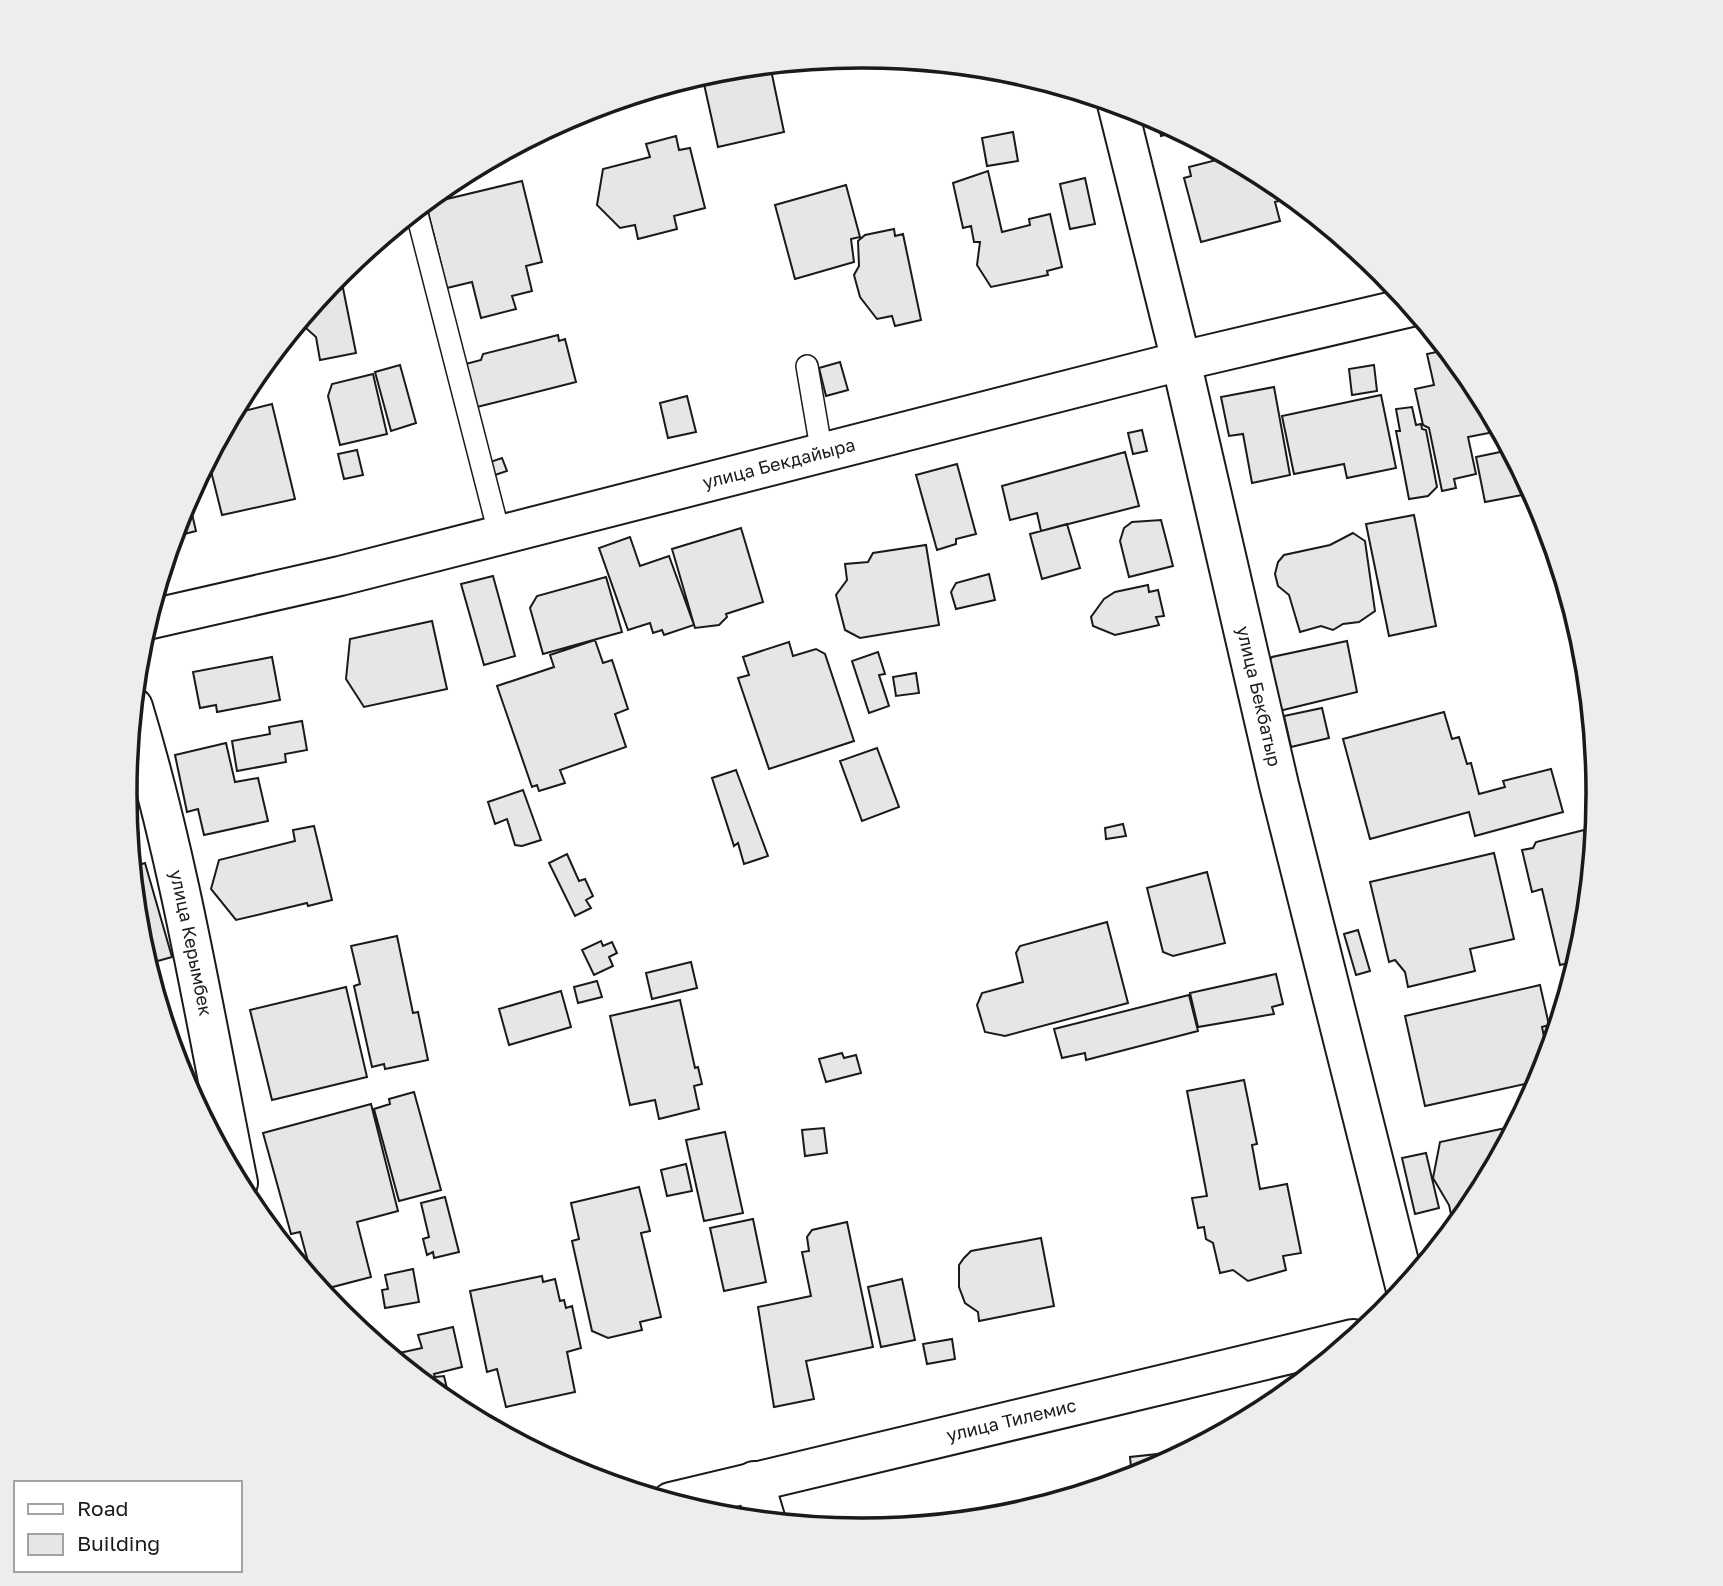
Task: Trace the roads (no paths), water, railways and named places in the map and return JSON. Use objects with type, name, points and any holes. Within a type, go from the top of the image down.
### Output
[{"type":"street","name":"улица Бекбатыр","points":[[1120,116],[1181,361],[1279,785],[1402,1275]]},
{"type":"street","name":"улица Бекдайыра","points":[[158,618],[340,576],[499,533],[822,454],[1181,361],[1401,309]]},
{"type":"street","name":"улица Керымбек","points":[[140,730],[199,982],[232,1151]]},
{"type":"street","name":"улица Тилемис","points":[[691,1497],[1332,1344]]},
{"type":"street","points":[[754,1481],[763,1511]]},
{"type":"lane","points":[[419,219],[499,533]]},
{"type":"lane","points":[[807,366],[822,454]]}]
